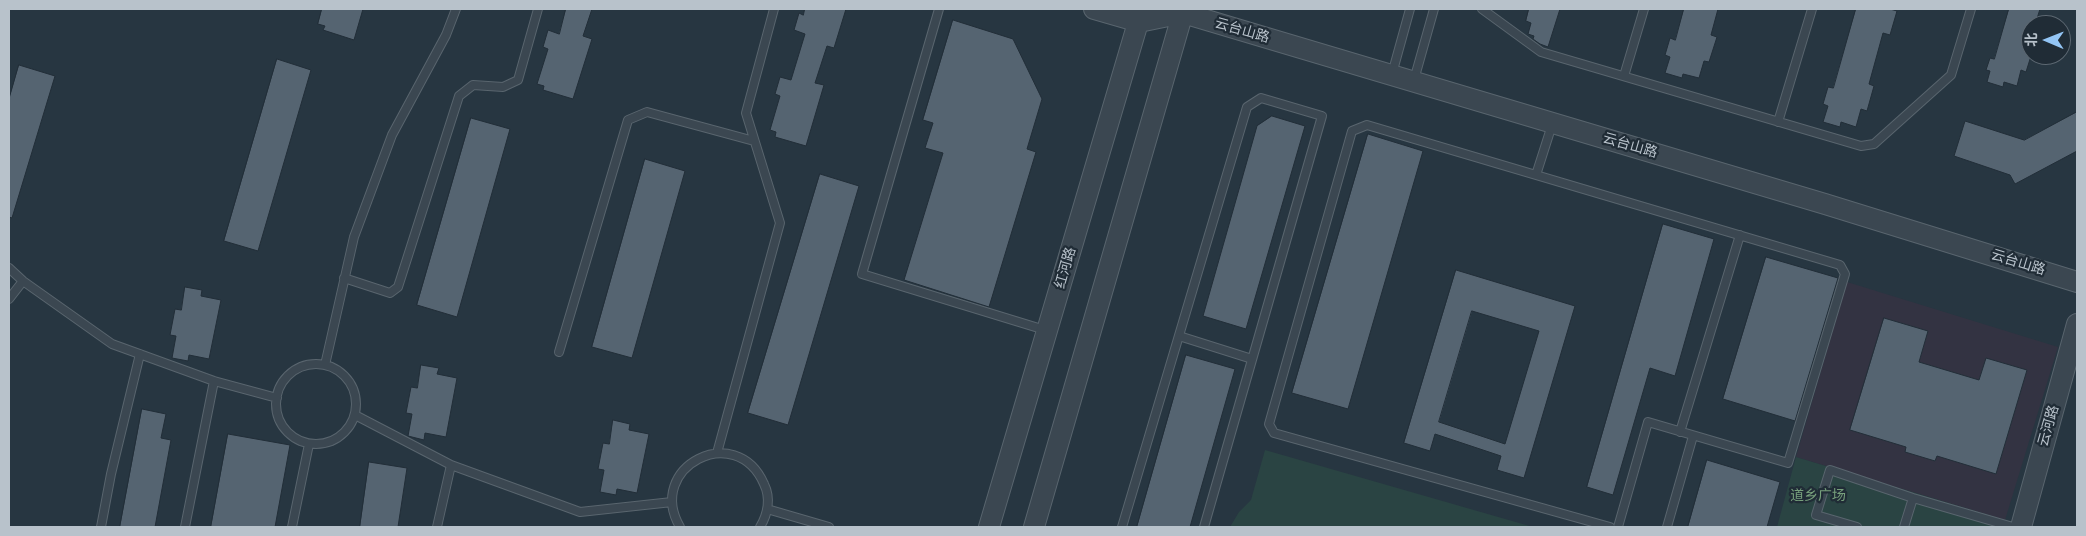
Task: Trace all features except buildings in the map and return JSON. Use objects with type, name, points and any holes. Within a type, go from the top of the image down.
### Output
[{"type":"street","name":"云台山路","points":[[1094,9],[1140,15],[1181,10],[2077,282]]},
{"type":"street","points":[[1034,527],[1181,10]]},
{"type":"street","name":"红河路","points":[[989,527],[1140,15]]},
{"type":"street","name":"云河路","points":[[2021,527],[2077,324]]},
{"type":"lane","points":[[325,365],[354,237],[392,135],[446,35],[456,9]]},
{"type":"lane","points":[[344,278],[390,294],[398,287],[459,96],[473,85],[502,87],[518,80],[538,9]]},
{"type":"lane","points":[[717,453],[780,223],[746,113],[772,9]]},
{"type":"lane","points":[[939,9],[862,274],[1047,331]]},
{"type":"lane","points":[[1392,75],[1410,9]]},
{"type":"lane","points":[[1414,82],[1434,9]]},
{"type":"lane","points":[[1624,76],[1644,9]]},
{"type":"lane","points":[[1778,122],[1812,9]]},
{"type":"lane","points":[[1485,10],[1541,52],[1860,146],[1874,144],[1950,75],[1971,9]]},
{"type":"lane","points":[[1122,527],[1247,107],[1261,98],[1322,116],[1204,527]]},
{"type":"lane","points":[[559,352],[628,120],[647,112],[754,141]]},
{"type":"lane","points":[[1536,175],[1552,123]]},
{"type":"lane","points":[[1610,527],[1274,433],[1269,424],[1352,131],[1367,125],[1840,265],[1845,274],[1788,464],[1648,422],[1618,527]]},
{"type":"lane","points":[[1680,432],[1740,235]]},
{"type":"lane","points":[[9,268],[23,281],[112,344],[214,381],[277,398]]},
{"type":"lane","points":[[9,299],[23,281]]},
{"type":"lane","points":[[1179,336],[1252,359]]},
{"type":"lane","points":[[102,527],[111,474],[140,354]]},
{"type":"lane","points":[[312,364],[325,365],[337,370],[347,378],[355,396],[355,415],[343,435],[321,444],[309,444],[298,440],[288,432],[281,422],[277,411],[277,398],[281,386],[289,375],[300,368],[312,364]]},
{"type":"lane","points":[[185,527],[214,381]]},
{"type":"lane","points":[[355,415],[451,465],[580,512],[672,502]]},
{"type":"lane","points":[[1667,527],[1694,436]]},
{"type":"lane","points":[[292,527],[309,444]]},
{"type":"lane","points":[[680,527],[675,518],[672,502],[674,486],[682,472],[692,461],[717,453],[736,456],[750,463],[760,474],[766,488],[767,509],[760,527]]},
{"type":"lane","points":[[437,527],[451,465]]},
{"type":"lane","points":[[1857,527],[1816,515],[1830,470],[1913,498],[2013,527]]},
{"type":"lane","points":[[1904,527],[1913,498]]},
{"type":"lane","points":[[767,509],[829,527]]},
{"type":"shaded area","points":[[1847,282],[2058,347],[2005,520],[1796,457]]},
{"type":"green space","points":[[1265,450],[1533,527],[1230,527],[1239,512],[1251,500]]},
{"type":"green space","name":"道乡广场","points":[[1796,457],[2005,520],[2003,527],[1777,527]]}]
